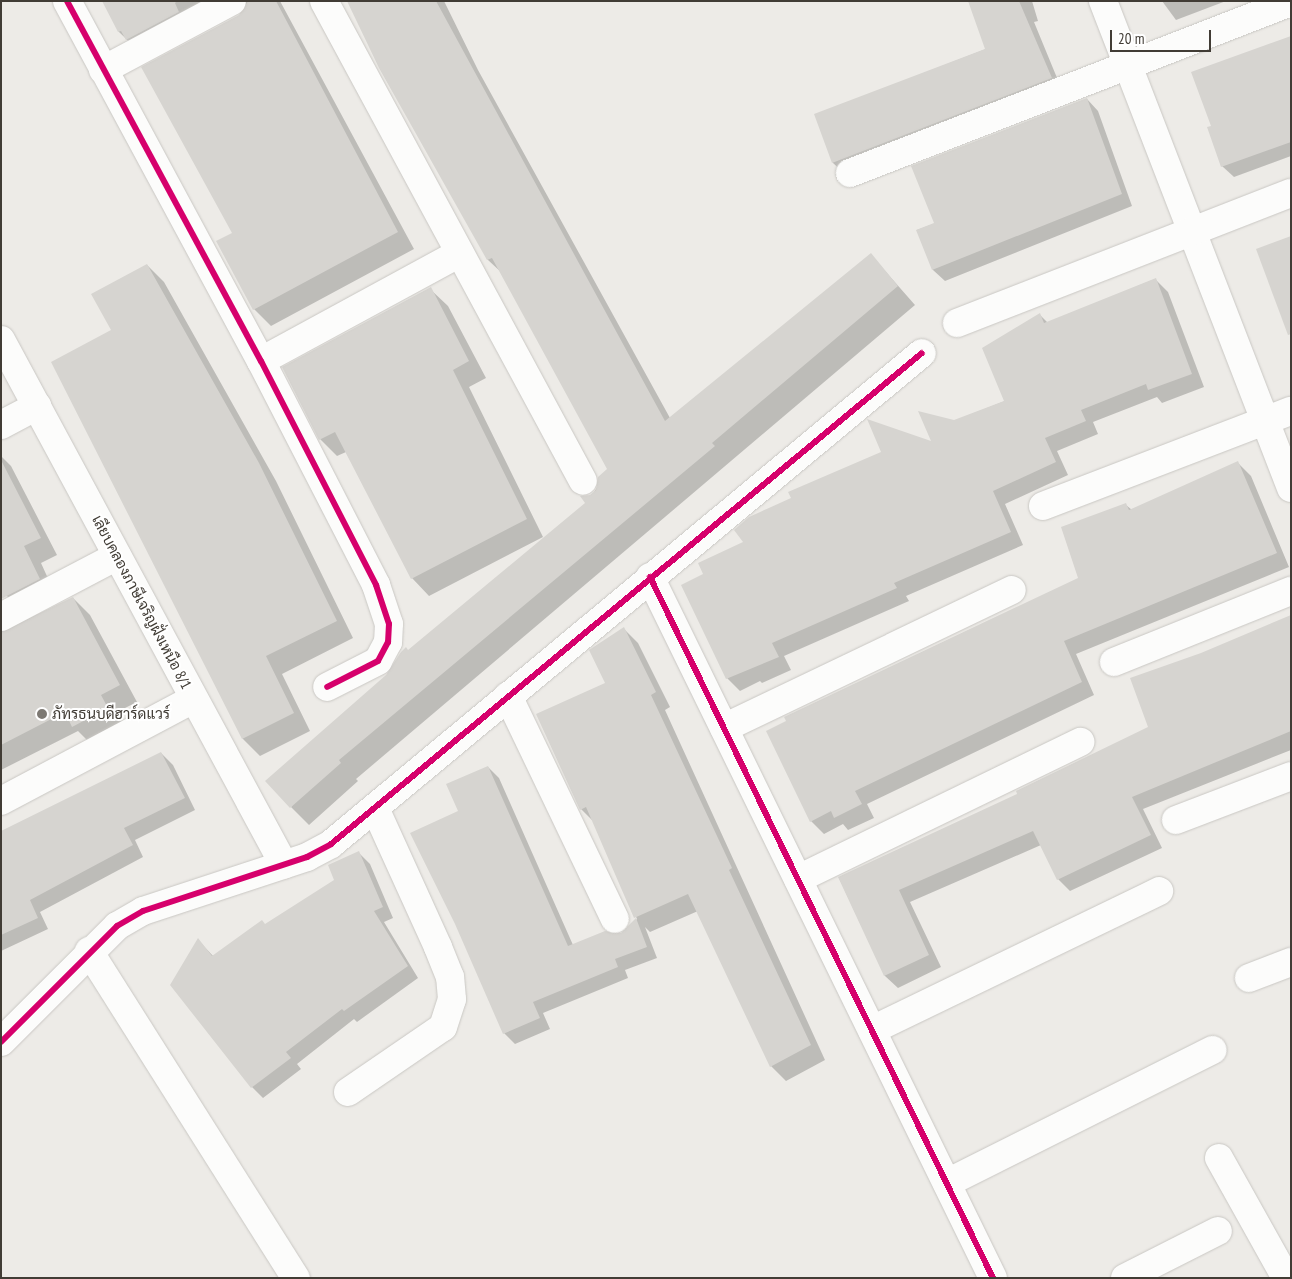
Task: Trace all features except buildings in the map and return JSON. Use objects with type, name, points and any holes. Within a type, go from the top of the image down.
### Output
[{"type":"street","points":[[66,1],[260,361],[376,585],[389,624],[388,642],[378,661],[327,687]]},
{"type":"street","points":[[103,70],[232,1]]},
{"type":"street","points":[[324,1],[583,481]]},
{"type":"street","points":[[1104,1],[1291,488]]},
{"type":"street","points":[[850,173],[1127,63],[1291,2]]},
{"type":"street","points":[[957,323],[1291,193]]},
{"type":"street","points":[[260,361],[460,253]]},
{"type":"street","name":"เลียบคลองภาษีเจริญฝั่งเหนือ 8/1","points":[[1,340],[284,865]]},
{"type":"street","points":[[1,1042],[89,951],[117,926],[143,911],[284,865],[331,844],[650,577],[922,353]]},
{"type":"street","points":[[1,425],[37,406]]},
{"type":"street","points":[[1043,506],[1291,411]]},
{"type":"street","points":[[1,617],[117,556]]},
{"type":"street","points":[[650,577],[993,1278]]},
{"type":"street","points":[[724,728],[1012,590]]},
{"type":"street","points":[[1114,662],[1291,591]]},
{"type":"street","points":[[508,696],[615,919]]},
{"type":"street","points":[[1,801],[194,699]]},
{"type":"street","points":[[798,879],[1080,742]]},
{"type":"street","points":[[1176,820],[1291,776]]},
{"type":"street","points":[[348,1092],[443,1027],[452,1000],[450,978],[438,947],[374,808]]},
{"type":"street","points":[[872,1030],[1159,891]]},
{"type":"street","points":[[89,951],[296,1278]]},
{"type":"street","points":[[1249,978],[1291,962]]},
{"type":"street","points":[[947,1183],[1213,1050]]},
{"type":"street","points":[[1219,1158],[1286,1278]]},
{"type":"street","points":[[1125,1278],[1218,1232]]},
{"type":"cycle path","points":[[67,1],[261,361],[376,585],[389,624],[388,642],[378,661],[327,687]]},
{"type":"cycle path","points":[[1,1042],[117,926],[143,911],[307,857],[331,844],[922,353]]},
{"type":"cycle path","points":[[650,577],[993,1278]]},
{"type":"place","name":"ภัทรธนบดีฮาร์ดแวร์","points":[[42,714]]}]
